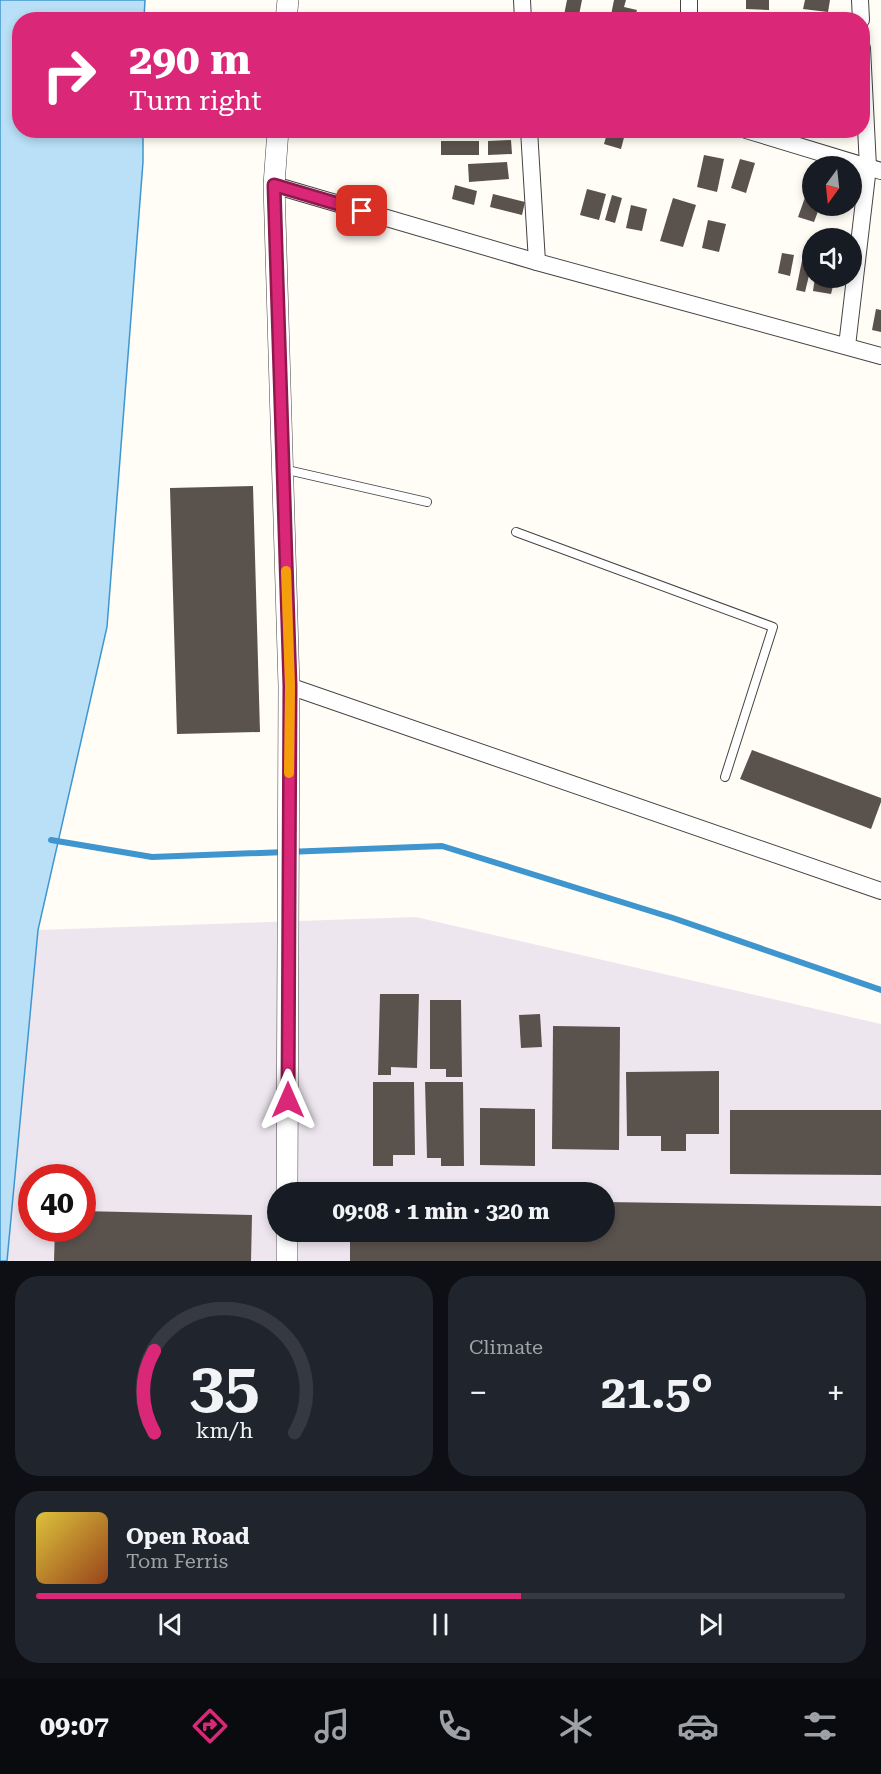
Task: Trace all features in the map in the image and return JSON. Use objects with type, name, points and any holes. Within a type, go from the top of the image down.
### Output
[{"type":"street","points":[[847,346],[874,169],[870,129]]},
{"type":"street","points":[[277,138],[274,185],[290,686],[287,1182]]},
{"type":"street","points":[[529,138],[537,262]]},
{"type":"street","points":[[772,138],[874,169]]},
{"type":"street","points":[[274,185],[537,262],[881,356]]},
{"type":"street","points":[[290,686],[881,891]]},
{"type":"street","points":[[287,1242],[287,1261]]},
{"type":"lane","points":[[283,469],[427,502]]},
{"type":"lane","points":[[516,532],[773,627],[725,777]]},
{"type":"shaded area","points":[[416,917],[881,1024],[881,1261],[7,1261],[38,930]]},
{"type":"water","points":[[0,0],[145,0],[144,12],[12,12],[12,138],[143,138],[143,162],[107,627],[38,930],[7,1261],[0,1261]]},
{"type":"building","points":[[567,0],[582,0],[580,12],[565,12]]},
{"type":"building","points":[[614,0],[626,0],[624,7],[637,10],[636,12],[612,12]]},
{"type":"building","points":[[746,0],[769,0],[769,10],[746,9]]},
{"type":"building","points":[[805,0],[830,0],[828,12],[803,9]]},
{"type":"building","points":[[606,138],[624,138],[621,149],[604,144]]},
{"type":"building","points":[[511,140],[512,154],[488,155],[488,141]]},
{"type":"building","points":[[441,141],[479,141],[479,155],[441,155]]},
{"type":"building","points":[[704,155],[724,159],[717,192],[697,187]]},
{"type":"building","points":[[740,159],[755,163],[746,193],[731,188]]},
{"type":"building","points":[[507,162],[509,179],[469,182],[468,164]]},
{"type":"building","points":[[455,185],[477,191],[474,205],[452,199]]},
{"type":"building","points":[[587,189],[606,194],[599,220],[580,215]]},
{"type":"building","points":[[493,194],[525,202],[522,215],[490,207]]},
{"type":"building","points":[[612,195],[622,198],[615,223],[605,220]]},
{"type":"building","points":[[673,198],[696,205],[683,247],[660,241]]},
{"type":"building","points":[[631,205],[647,209],[642,231],[626,228]]},
{"type":"building","points":[[802,206],[802,216],[816,216],[814,222],[798,217]]},
{"type":"building","points":[[708,220],[726,224],[719,252],[702,248]]},
{"type":"building","points":[[782,253],[794,255],[790,276],[778,273]]},
{"type":"building","points":[[802,261],[802,288],[806,288],[805,292],[796,290]]},
{"type":"building","points":[[813,288],[832,288],[831,294],[813,291]]},
{"type":"building","points":[[876,309],[881,310],[881,332],[872,330]]},
{"type":"building","points":[[253,486],[260,732],[177,734],[170,488]]},
{"type":"building","points":[[752,750],[881,798],[871,829],[740,779]]},
{"type":"building","points":[[380,994],[419,994],[417,1068],[391,1067],[391,1075],[378,1075]]},
{"type":"building","points":[[430,1000],[461,1000],[462,1077],[446,1077],[446,1069],[430,1069]]},
{"type":"building","points":[[540,1014],[542,1047],[521,1048],[519,1015]]},
{"type":"building","points":[[553,1026],[620,1027],[619,1150],[552,1149]]},
{"type":"building","points":[[719,1071],[719,1134],[686,1134],[686,1151],[661,1151],[661,1136],[627,1136],[626,1072]]},
{"type":"building","points":[[373,1082],[414,1082],[415,1155],[393,1155],[393,1166],[373,1166]]},
{"type":"building","points":[[425,1082],[463,1082],[464,1166],[441,1166],[441,1158],[427,1158]]},
{"type":"building","points":[[480,1108],[535,1109],[535,1166],[480,1165]]},
{"type":"building","points":[[730,1110],[881,1110],[881,1175],[730,1174]]},
{"type":"building","points":[[615,1202],[881,1206],[881,1261],[350,1261],[350,1242],[615,1242]]},
{"type":"building","points":[[96,1211],[252,1215],[251,1261],[54,1261],[55,1242],[96,1242]]},
{"type":"waterway","points":[[51,840],[152,857],[442,846],[673,918],[881,990]]},
{"type":"slow traffic","points":[[286,571],[290,686],[289,773]]},
{"type":"route","points":[[288,1100],[290,686],[274,185],[362,211]]}]
